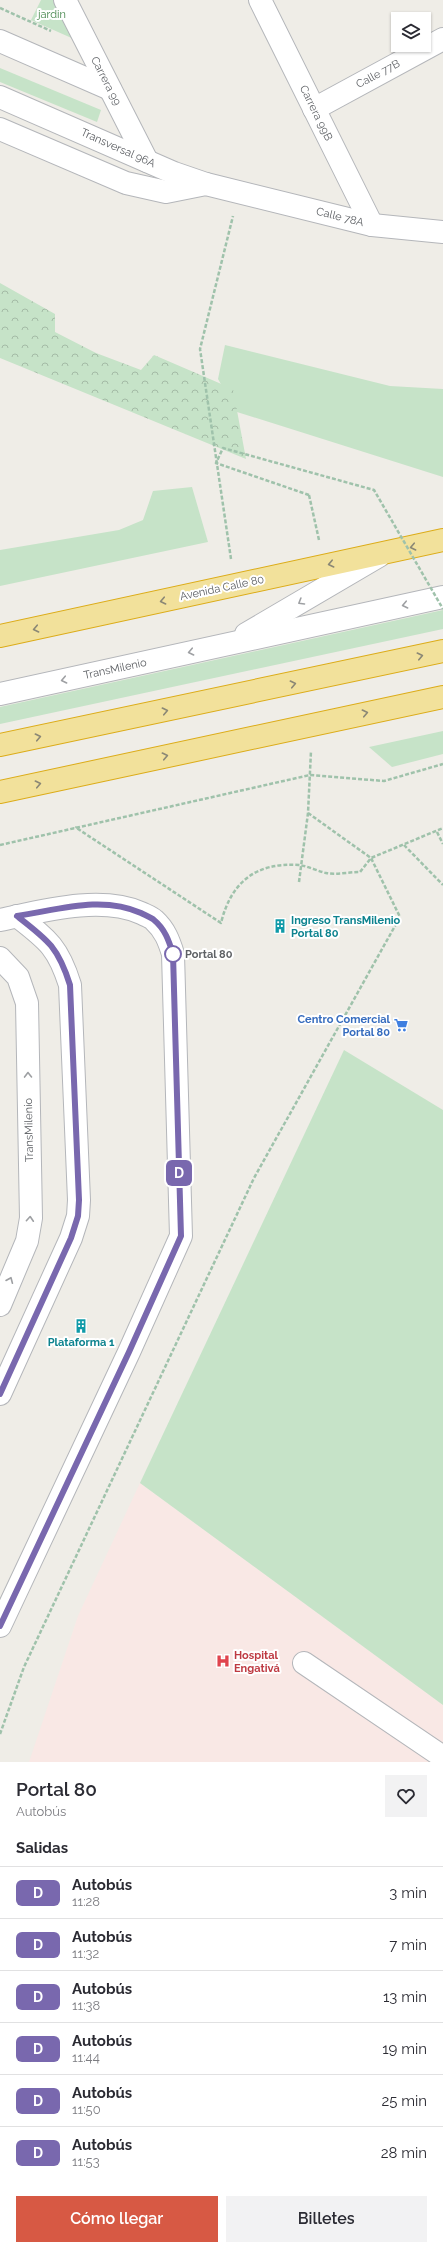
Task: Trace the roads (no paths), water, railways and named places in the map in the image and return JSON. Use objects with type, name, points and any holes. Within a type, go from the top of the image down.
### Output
[{"type":"highway","name":"Avenida Calle 80","points":[[0,636],[443,540]]},
{"type":"highway","points":[[0,745],[443,651]]},
{"type":"highway","points":[[0,792],[312,724],[443,698]]},
{"type":"street","name":"Carrera 99","points":[[65,0],[147,161]]},
{"type":"street","name":"Carrera 99B","points":[[260,0],[372,225]]},
{"type":"street","name":"Calle 77B","points":[[314,109],[443,39]]},
{"type":"street","points":[[0,41],[110,89]]},
{"type":"street","name":"Transversal 96A","points":[[0,97],[147,161],[206,184],[238,193]]},
{"type":"street","points":[[0,129],[126,183],[166,192],[206,184]]},
{"type":"street","name":"Calle 78A","points":[[238,193],[372,225],[443,232]]},
{"type":"street","name":"TransMilenio","points":[[229,644],[383,553]]},
{"type":"street","name":"TransMilenio","points":[[0,694],[443,597]]},
{"type":"street","points":[[0,1626],[129,1352],[181,1236],[173,954],[167,936],[154,919],[133,910],[107,904],[80,905],[9,918]]},
{"type":"street","points":[[0,1394],[71,1238],[78,1216],[79,1200],[70,985],[64,965],[56,950],[9,918]]},
{"type":"street","name":"TransMilenio","points":[[0,958],[18,977],[27,1003],[30,1218],[27,1241],[0,1305]]},
{"type":"street","points":[[304,1663],[443,1757]]},
{"type":"place","name":"Ingreso TransMilenio Portal 80","points":[[280,926]]},
{"type":"place","name":"Portal 80","points":[[173,954]]},
{"type":"place","name":"Centro Comercial Portal 80","points":[[401,1025]]},
{"type":"place","name":"Plataforma 1","points":[[81,1326]]},
{"type":"place","name":"Hospital Engativá","points":[[223,1661]]},
{"type":"park label","name":"jardin","points":[[52,14]]}]
